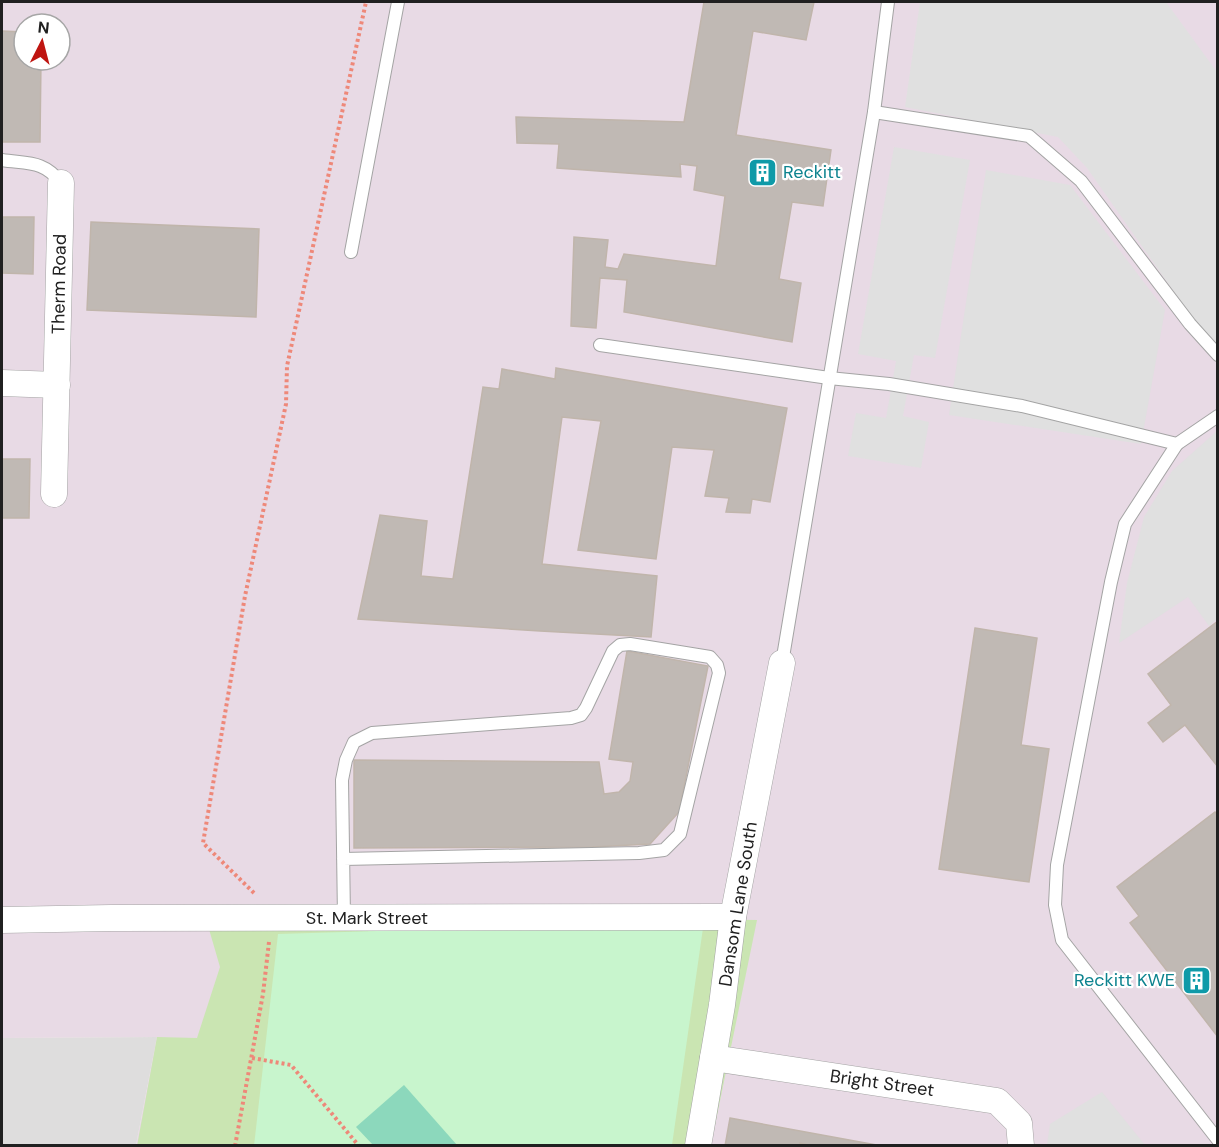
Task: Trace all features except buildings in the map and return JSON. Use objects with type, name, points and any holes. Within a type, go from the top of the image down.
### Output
[{"type":"street","name":"Therm Road","points":[[54,494],[61,183]]},
{"type":"street","points":[[2,383],[57,385]]},
{"type":"street","name":"Dansom Lane South","points":[[698,1146],[733,917],[783,663]]},
{"type":"street","name":"St. Mark Street","points":[[2,920],[733,917]]},
{"type":"street","name":"Bright Street","points":[[713,1058],[997,1101],[1019,1123],[1021,1146]]},
{"type":"lane","points":[[351,252],[398,2]]},
{"type":"lane","points":[[783,663],[874,112],[888,2]]},
{"type":"lane","points":[[874,112],[1029,136],[1081,181],[1190,324],[1218,355]]},
{"type":"lane","points":[[2,160],[40,165],[51,171],[61,183]]},
{"type":"lane","points":[[600,345],[829,378],[888,384],[1022,406],[1177,444]]},
{"type":"lane","points":[[1218,416],[1177,444],[1125,524],[1101,633],[1059,853],[1055,905],[1062,940],[1218,1140]]},
{"type":"lane","points":[[343,859],[639,853],[664,850],[680,834],[719,673],[717,665],[711,657],[630,644],[620,645],[613,651],[586,708],[580,715],[571,718],[372,732],[354,742],[346,760],[342,780],[343,859],[344,918]]},
{"type":"path","points":[[235,1146],[263,994],[272,918],[264,902],[203,843],[245,596],[286,404],[287,366],[366,2]]},
{"type":"path","points":[[252,1058],[291,1065],[359,1146]]},
{"type":"shaded area","points":[[2,2],[1217,2],[1217,1145],[136,1145],[157,1037],[2,1038]]},
{"type":"shaded area","points":[[920,2],[1166,2],[1217,72],[1217,353],[1087,168],[1058,137],[905,107]]},
{"type":"shaded area","points":[[894,147],[970,160],[935,358],[914,355],[903,416],[929,422],[921,468],[848,456],[856,413],[886,418],[896,361],[858,354]]},
{"type":"shaded area","points":[[986,170],[1070,185],[1165,310],[1141,444],[949,415]]},
{"type":"shaded area","points":[[1217,431],[1217,619],[1209,626],[1188,597],[1119,643],[1127,583],[1144,517],[1172,471]]},
{"type":"shaded area","points":[[157,1037],[136,1145],[2,1145],[2,1038]]},
{"type":"shaded area","points":[[1102,1092],[1145,1145],[1047,1145],[1050,1124]]},
{"type":"green space","points":[[204,912],[757,920],[711,1145],[137,1146],[157,1037],[197,1038],[220,967]]},
{"type":"green space","points":[[704,921],[672,1145],[254,1146],[278,934]]},
{"type":"green space","points":[[404,1085],[457,1145],[373,1145],[356,1127]]},
{"type":"place","name":"Reckitt","points":[[762,172]]},
{"type":"place","name":"Reckitt KWE","points":[[1196,980]]}]
